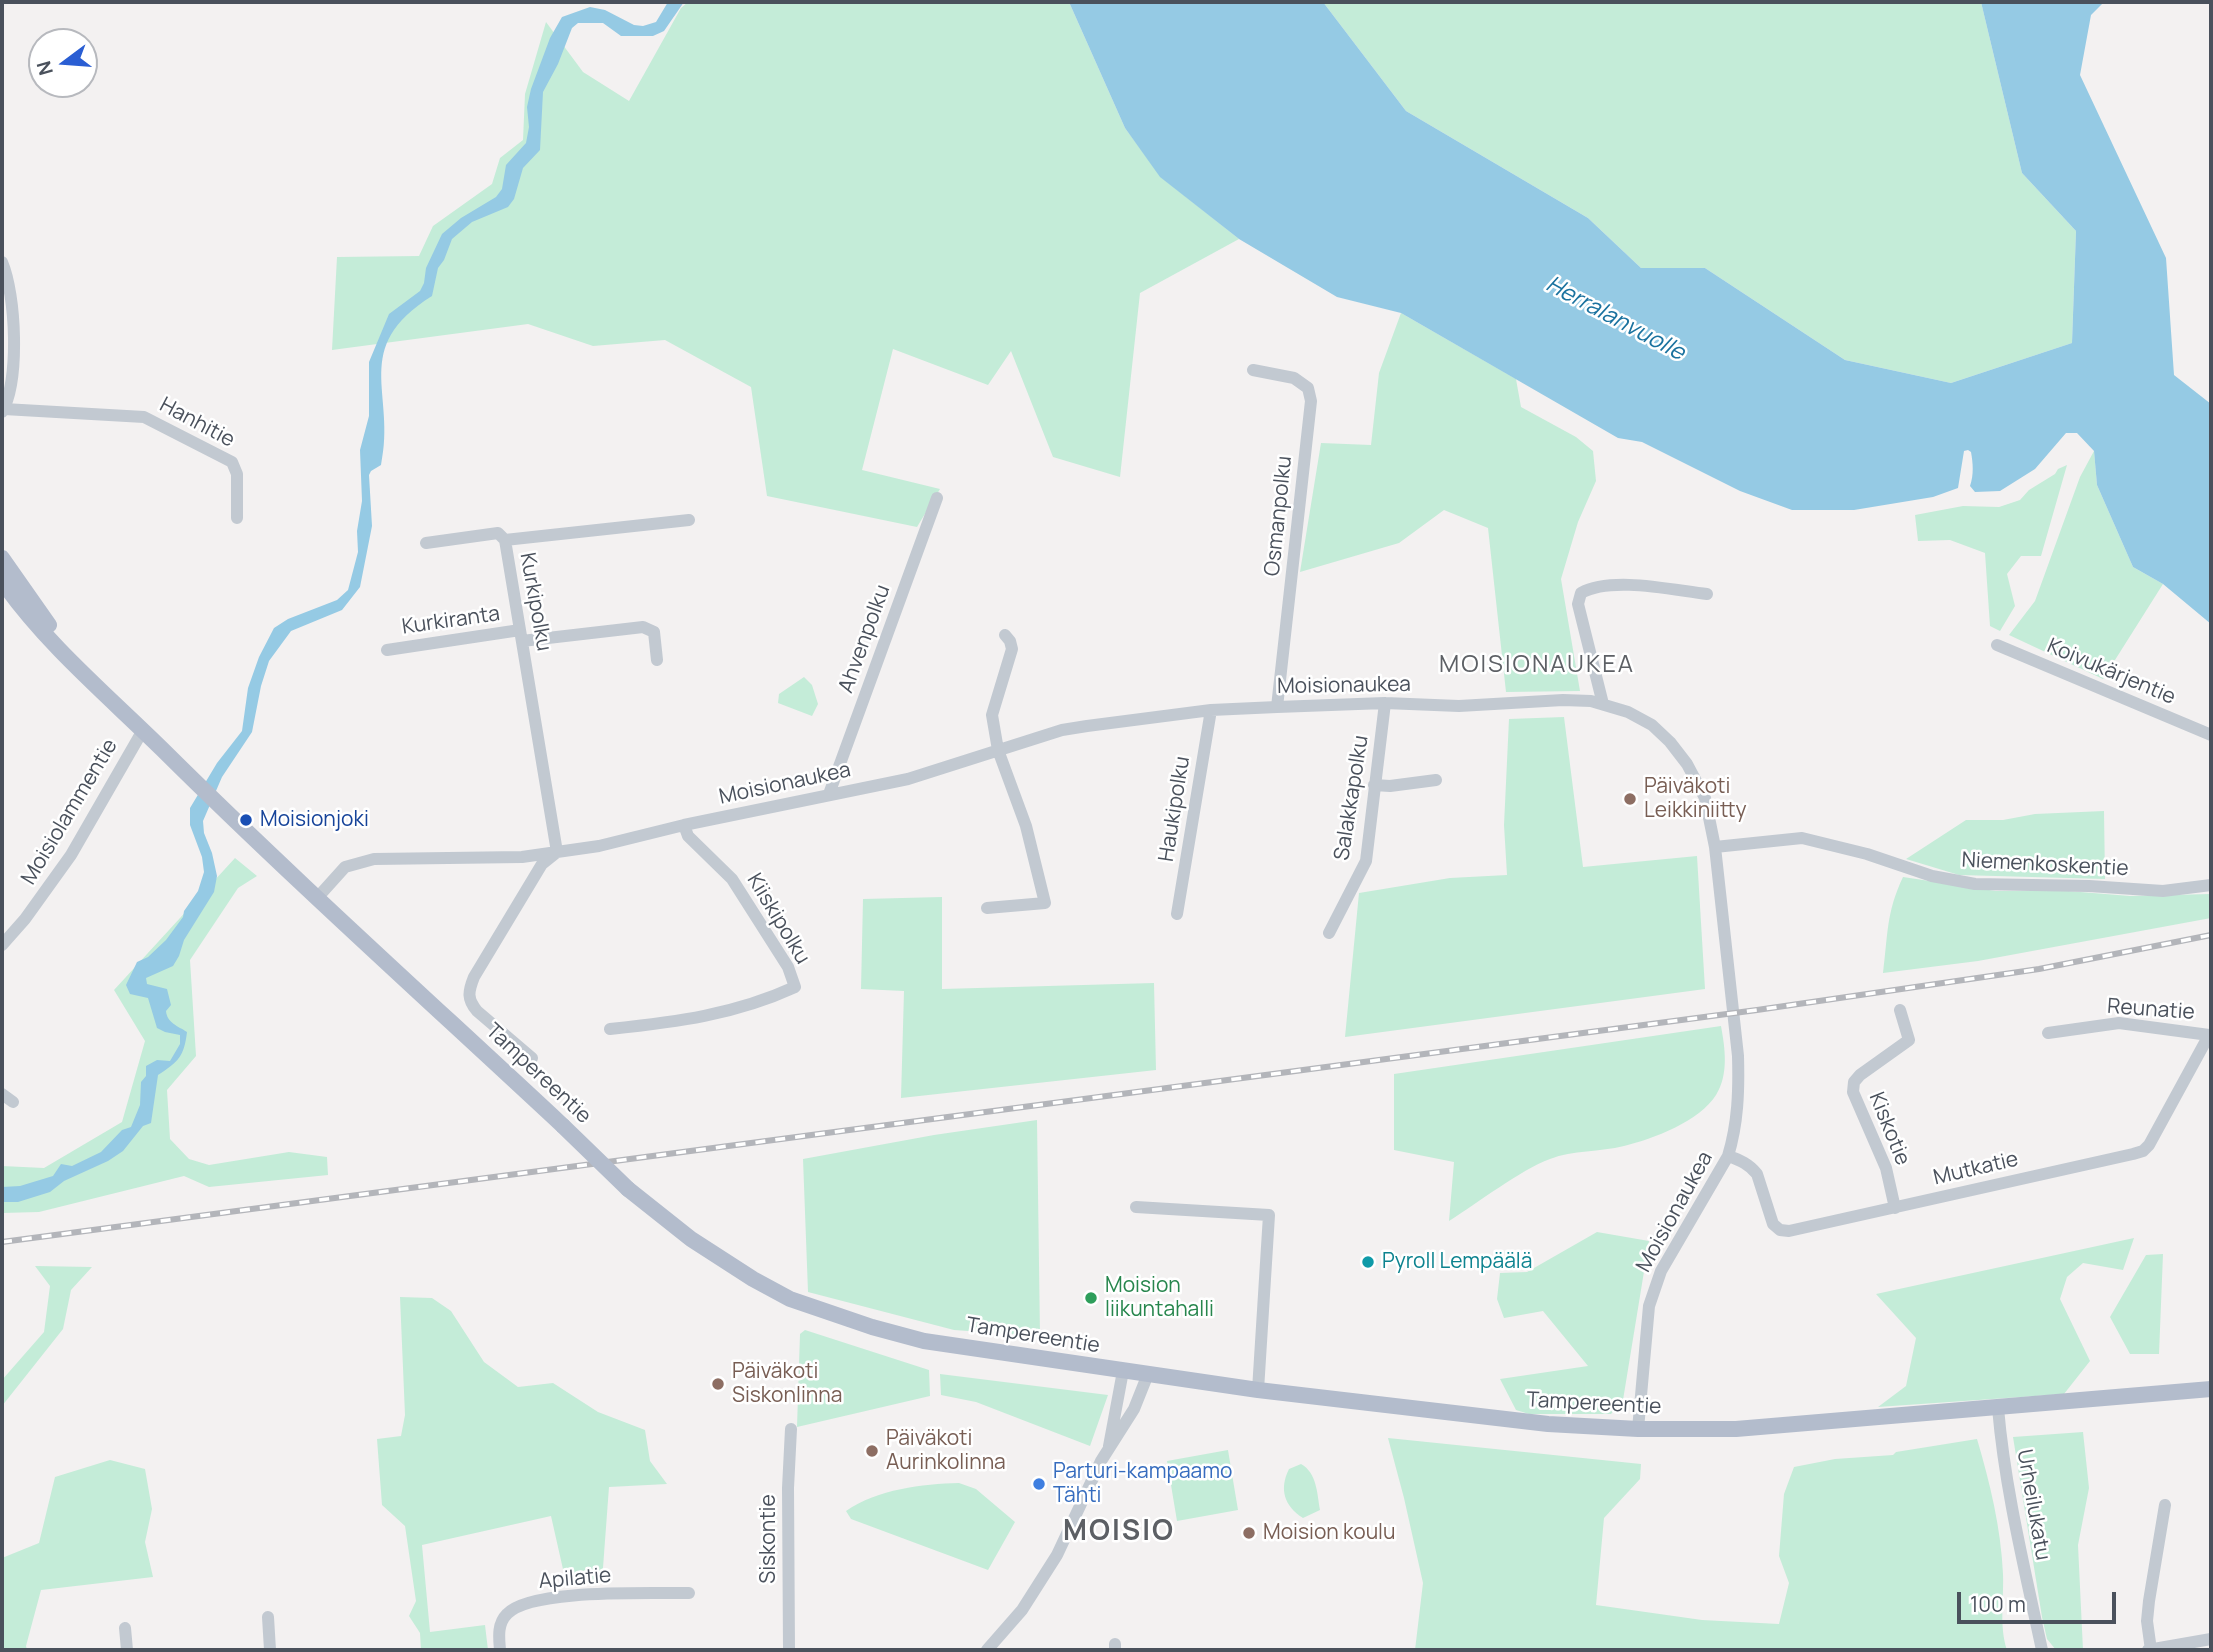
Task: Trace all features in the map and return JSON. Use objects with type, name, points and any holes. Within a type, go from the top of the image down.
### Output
[{"type":"main road","name":"Tampereentie","points":[[2,558],[18,584],[89,677]]},
{"type":"main road","name":"Tampereentie","points":[[2,581],[57,649],[628,1189],[691,1239],[753,1279],[819,1311],[924,1340],[1123,1371],[1258,1390],[1548,1424],[1638,1429],[1736,1429],[2211,1389]]},
{"type":"street","points":[[2,262],[6,271],[12,319],[14,372],[3,410]]},
{"type":"street","name":"Osmanpolku","points":[[1254,370],[1294,378],[1308,388],[1311,401],[1277,707]]},
{"type":"street","name":"Hanhitie","points":[[3,410],[144,416],[232,462],[237,474],[237,518]]},
{"type":"street","name":"Ahvenpolku","points":[[829,793],[937,498]]},
{"type":"street","name":"Kurkipolku","points":[[557,852],[505,540],[689,520]]},
{"type":"street","points":[[426,543],[498,533],[505,540]]},
{"type":"street","points":[[1603,704],[1578,604],[1581,593],[1606,586],[1648,587],[1707,594]]},
{"type":"street","name":"Kurkiranta","points":[[387,650],[643,627],[654,632],[657,660]]},
{"type":"street","points":[[987,908],[1045,903],[1026,826],[998,750],[992,715],[1012,649],[1005,635]]},
{"type":"street","name":"Koivukärjentie","points":[[1997,645],[2211,735]]},
{"type":"street","name":"Moisionaukea","points":[[318,897],[345,867],[374,859],[522,857],[599,846],[829,793],[940,771],[998,750],[1074,728],[1143,717],[1277,707],[1385,703],[1459,706],[1563,700],[1603,704],[1628,712],[1652,725],[1670,742],[1688,764],[1704,798],[1715,847],[1738,1056],[1739,1088],[1737,1118],[1728,1156],[1661,1271],[1648,1306],[1638,1429]]},
{"type":"street","name":"Salakkapolku","points":[[1329,933],[1366,861],[1385,703]]},
{"type":"street","name":"Haukipolku","points":[[1177,914],[1211,710]]},
{"type":"street","name":"Moisiolammentie","points":[[2,945],[25,919],[71,855],[143,730]]},
{"type":"street","points":[[1374,785],[1390,786],[1436,780]]},
{"type":"street","name":"Kiiskipolku","points":[[610,1029],[690,1020],[737,1009],[795,987],[788,967],[732,879],[688,836],[684,825]]},
{"type":"street","name":"Niemenkoskentie","points":[[1715,847],[1802,838],[1867,854],[1932,876],[1975,884],[2089,886],[2163,891],[2211,886]]},
{"type":"street","points":[[531,1058],[477,1011],[471,1004],[468,992],[474,977],[542,864],[557,852]]},
{"type":"street","name":"Kiskotie","points":[[1895,1208],[1886,1168],[1853,1092],[1854,1082],[1860,1075],[1909,1040],[1900,1010]]},
{"type":"street","name":"Reunatie","points":[[2048,1033],[2119,1023],[2210,1035]]},
{"type":"street","name":"Mutkatie","points":[[1728,1156],[1749,1164],[1757,1174],[1773,1224],[1780,1230],[1789,1231],[2143,1151],[2149,1145],[2210,1035]]},
{"type":"street","points":[[1136,1207],[1269,1215],[1258,1390]]},
{"type":"street","points":[[1108,1450],[1123,1371]]},
{"type":"street","points":[[987,1650],[1022,1610],[1058,1555],[1108,1450],[1134,1409],[1148,1374]]},
{"type":"street","name":"Urheilukatu","points":[[1998,1408],[2017,1526],[2042,1650]]},
{"type":"street","name":"Siskontie","points":[[789,1650],[788,1488],[791,1429]]},
{"type":"street","points":[[2165,1506],[2148,1611],[2149,1650],[2211,1639]]},
{"type":"street","name":"Apilatie","points":[[500,1650],[501,1621],[508,1612],[534,1601],[567,1596],[689,1593]]},
{"type":"street","points":[[268,1617],[270,1650]]},
{"type":"street","points":[[125,1628],[127,1650]]},
{"type":"street","points":[[996,1640],[1007,1650]]},
{"type":"green space","points":[[688,2],[1069,2],[1125,128],[1161,177],[1239,239],[1140,293],[1120,477],[1053,457],[1011,351],[988,385],[893,349],[862,470],[940,489],[917,527],[767,496],[751,387],[665,340],[593,346],[528,324],[332,350],[337,257],[419,256],[433,226],[492,184],[500,158],[523,140],[525,94],[546,22],[583,72],[629,101],[681,8]]},
{"type":"green space","points":[[1323,2],[1981,2],[2022,173],[2076,231],[2072,343],[1951,383],[1845,360],[1705,268],[1641,268],[1588,218],[1406,111]]},
{"type":"green space","points":[[1401,313],[1516,379],[1521,407],[1576,437],[1593,451],[1596,481],[1578,522],[1561,579],[1580,691],[1506,692],[1488,528],[1444,510],[1399,543],[1300,572],[1321,443],[1371,445],[1379,373]]},
{"type":"green space","points":[[2094,451],[2097,485],[2133,567],[2163,584],[2103,679],[2009,635],[2035,601],[2080,477]]},
{"type":"green space","points":[[2067,465],[2041,556],[2021,556],[2007,574],[2015,606],[2000,631],[1990,626],[1985,553],[1950,540],[1918,541],[1915,515],[1963,506],[1999,507],[2020,500],[2029,490]]},
{"type":"green space","points":[[804,677],[812,685],[818,704],[812,716],[778,703],[779,694]]},
{"type":"green space","points":[[1564,717],[1583,867],[1697,856],[1705,989],[1345,1037],[1359,893],[1450,878],[1507,875],[1504,825],[1509,719]]},
{"type":"green space","points":[[2104,811],[2105,879],[1959,875],[1906,859],[1966,820],[2003,820],[2035,814]]},
{"type":"green space","points":[[235,858],[257,876],[238,888],[190,960],[196,1056],[167,1090],[170,1139],[189,1159],[209,1165],[289,1152],[327,1157],[328,1175],[209,1187],[184,1176],[39,1212],[2,1213],[2,1166],[44,1168],[122,1122],[145,1041],[114,990]]},
{"type":"green space","points":[[1903,877],[1996,891],[2068,891],[2130,896],[2211,894],[2211,918],[1978,961],[1883,973],[1891,913]]},
{"type":"green space","points":[[942,897],[942,989],[1154,983],[1156,1070],[901,1098],[904,991],[861,989],[863,899]]},
{"type":"green space","points":[[1721,1026],[1725,1052],[1720,1087],[1709,1104],[1688,1121],[1636,1143],[1568,1154],[1538,1164],[1449,1221],[1454,1162],[1394,1150],[1394,1074]]},
{"type":"green space","points":[[1037,1120],[1040,1336],[954,1330],[808,1292],[803,1159],[934,1135]]},
{"type":"green space","points":[[1597,1232],[1649,1241],[1623,1400],[1611,1414],[1529,1414],[1516,1410],[1500,1379],[1588,1366],[1543,1311],[1504,1318],[1497,1299],[1500,1273],[1527,1272]]},
{"type":"green space","points":[[2134,1238],[2123,1270],[2083,1263],[2067,1277],[2060,1299],[2090,1361],[2064,1394],[1878,1407],[1906,1386],[1916,1338],[1876,1294]]},
{"type":"green space","points":[[2163,1254],[2159,1354],[2130,1354],[2110,1317],[2146,1255]]},
{"type":"green space","points":[[35,1266],[92,1267],[71,1290],[63,1329],[2,1406],[2,1380],[44,1332],[50,1286]]},
{"type":"green space","points":[[400,1297],[432,1298],[451,1311],[484,1362],[518,1387],[553,1383],[598,1412],[645,1430],[650,1461],[667,1484],[609,1487],[602,1581],[567,1587],[551,1516],[422,1545],[430,1632],[485,1625],[488,1650],[421,1650],[420,1633],[409,1616],[416,1601],[405,1526],[382,1505],[377,1439],[401,1436],[405,1415]]},
{"type":"green space","points":[[805,1330],[929,1370],[930,1396],[797,1427],[800,1334]]},
{"type":"green space","points":[[940,1374],[1108,1395],[1090,1446],[976,1402],[941,1395]]},
{"type":"green space","points":[[2083,1432],[2089,1488],[2078,1545],[2083,1650],[2056,1650],[2047,1639],[2042,1617],[2013,1437]]},
{"type":"green space","points":[[1388,1438],[1641,1464],[1640,1479],[1604,1518],[1596,1605],[1702,1620],[1779,1624],[1789,1583],[1779,1556],[1784,1494],[1794,1467],[1835,1459],[1893,1455],[1896,1452],[1977,1439],[2000,1540],[2003,1574],[2002,1622],[2007,1650],[1415,1650],[1423,1583]]},
{"type":"green space","points":[[1228,1450],[1238,1510],[1177,1521],[1167,1461]]},
{"type":"green space","points":[[110,1460],[145,1469],[152,1509],[145,1542],[153,1577],[41,1590],[27,1650],[2,1650],[2,1558],[39,1543],[55,1477]]},
{"type":"green space","points":[[1301,1464],[1313,1478],[1320,1510],[1303,1518],[1291,1508],[1284,1490],[1289,1469]]},
{"type":"green space","points":[[959,1483],[976,1489],[1015,1522],[988,1570],[851,1519],[846,1511],[872,1497],[901,1489]]},
{"type":"water","points":[[668,2],[684,2],[664,31],[653,36],[621,36],[603,23],[578,23],[572,28],[558,64],[543,92],[540,150],[523,168],[514,199],[508,207],[472,222],[452,239],[438,268],[432,296],[407,315],[391,334],[381,373],[384,439],[381,465],[369,475],[372,526],[360,587],[342,610],[291,631],[269,661],[252,732],[222,777],[203,821],[217,876],[214,892],[184,940],[173,966],[146,978],[147,984],[167,989],[171,1005],[166,1011],[168,1018],[187,1032],[179,1058],[158,1075],[151,1123],[143,1126],[123,1151],[108,1161],[64,1181],[50,1192],[18,1202],[2,1202],[2,1187],[20,1186],[53,1176],[61,1164],[72,1166],[101,1152],[122,1130],[131,1127],[140,1105],[141,1082],[146,1076],[146,1066],[157,1060],[170,1061],[180,1044],[180,1035],[157,1028],[148,998],[130,994],[126,985],[137,962],[148,957],[166,940],[198,891],[204,872],[202,857],[190,825],[190,808],[217,763],[242,731],[248,688],[259,657],[274,628],[288,619],[337,600],[348,590],[358,552],[357,531],[362,501],[360,450],[369,416],[369,362],[389,314],[420,291],[426,268],[442,234],[461,218],[496,197],[502,189],[506,165],[526,143],[529,127],[527,107],[531,89],[550,38],[562,17],[590,7],[605,10],[634,25],[643,26],[656,22]]},
{"type":"water","name":"Herralanvuolle","points":[[1069,2],[1323,2],[1406,111],[1588,218],[1641,268],[1705,268],[1845,360],[1951,383],[2072,343],[2076,231],[2022,173],[1981,2],[2104,2],[2091,15],[2080,75],[2166,258],[2174,375],[2211,404],[2211,624],[2163,584],[2133,567],[2097,485],[2094,451],[2077,433],[2066,433],[2035,469],[2000,491],[1975,492],[1970,486],[1973,465],[1971,452],[1968,450],[1964,451],[1958,488],[1933,497],[1854,510],[1792,510],[1740,491],[1642,442],[1618,438],[1401,313],[1337,297],[1239,239],[1160,177],[1125,128]]},
{"type":"railway","points":[[2,1242],[1757,1010],[2039,969],[2211,935]]},
{"type":"place","name":"Päiväkoti Leikkiniitty","points":[[1630,799]]},
{"type":"place","name":"Moisionjoki","points":[[246,820]]},
{"type":"place","name":"Pyroll Lempäälä","points":[[1368,1262]]},
{"type":"place","name":"Moision liikuntahalli","points":[[1091,1298]]},
{"type":"place","name":"Päiväkoti Siskonlinna","points":[[718,1384]]},
{"type":"place","name":"Päiväkoti Aurinkolinna","points":[[872,1451]]},
{"type":"place","name":"Parturi-kampaamo Tähti","points":[[1039,1484]]},
{"type":"place","name":"Moision koulu","points":[[1249,1533]]},
{"type":"district","name":"MOISIONAUKEA","points":[[1537,665]]},
{"type":"district","name":"MOISIO","points":[[1119,1532]]}]
